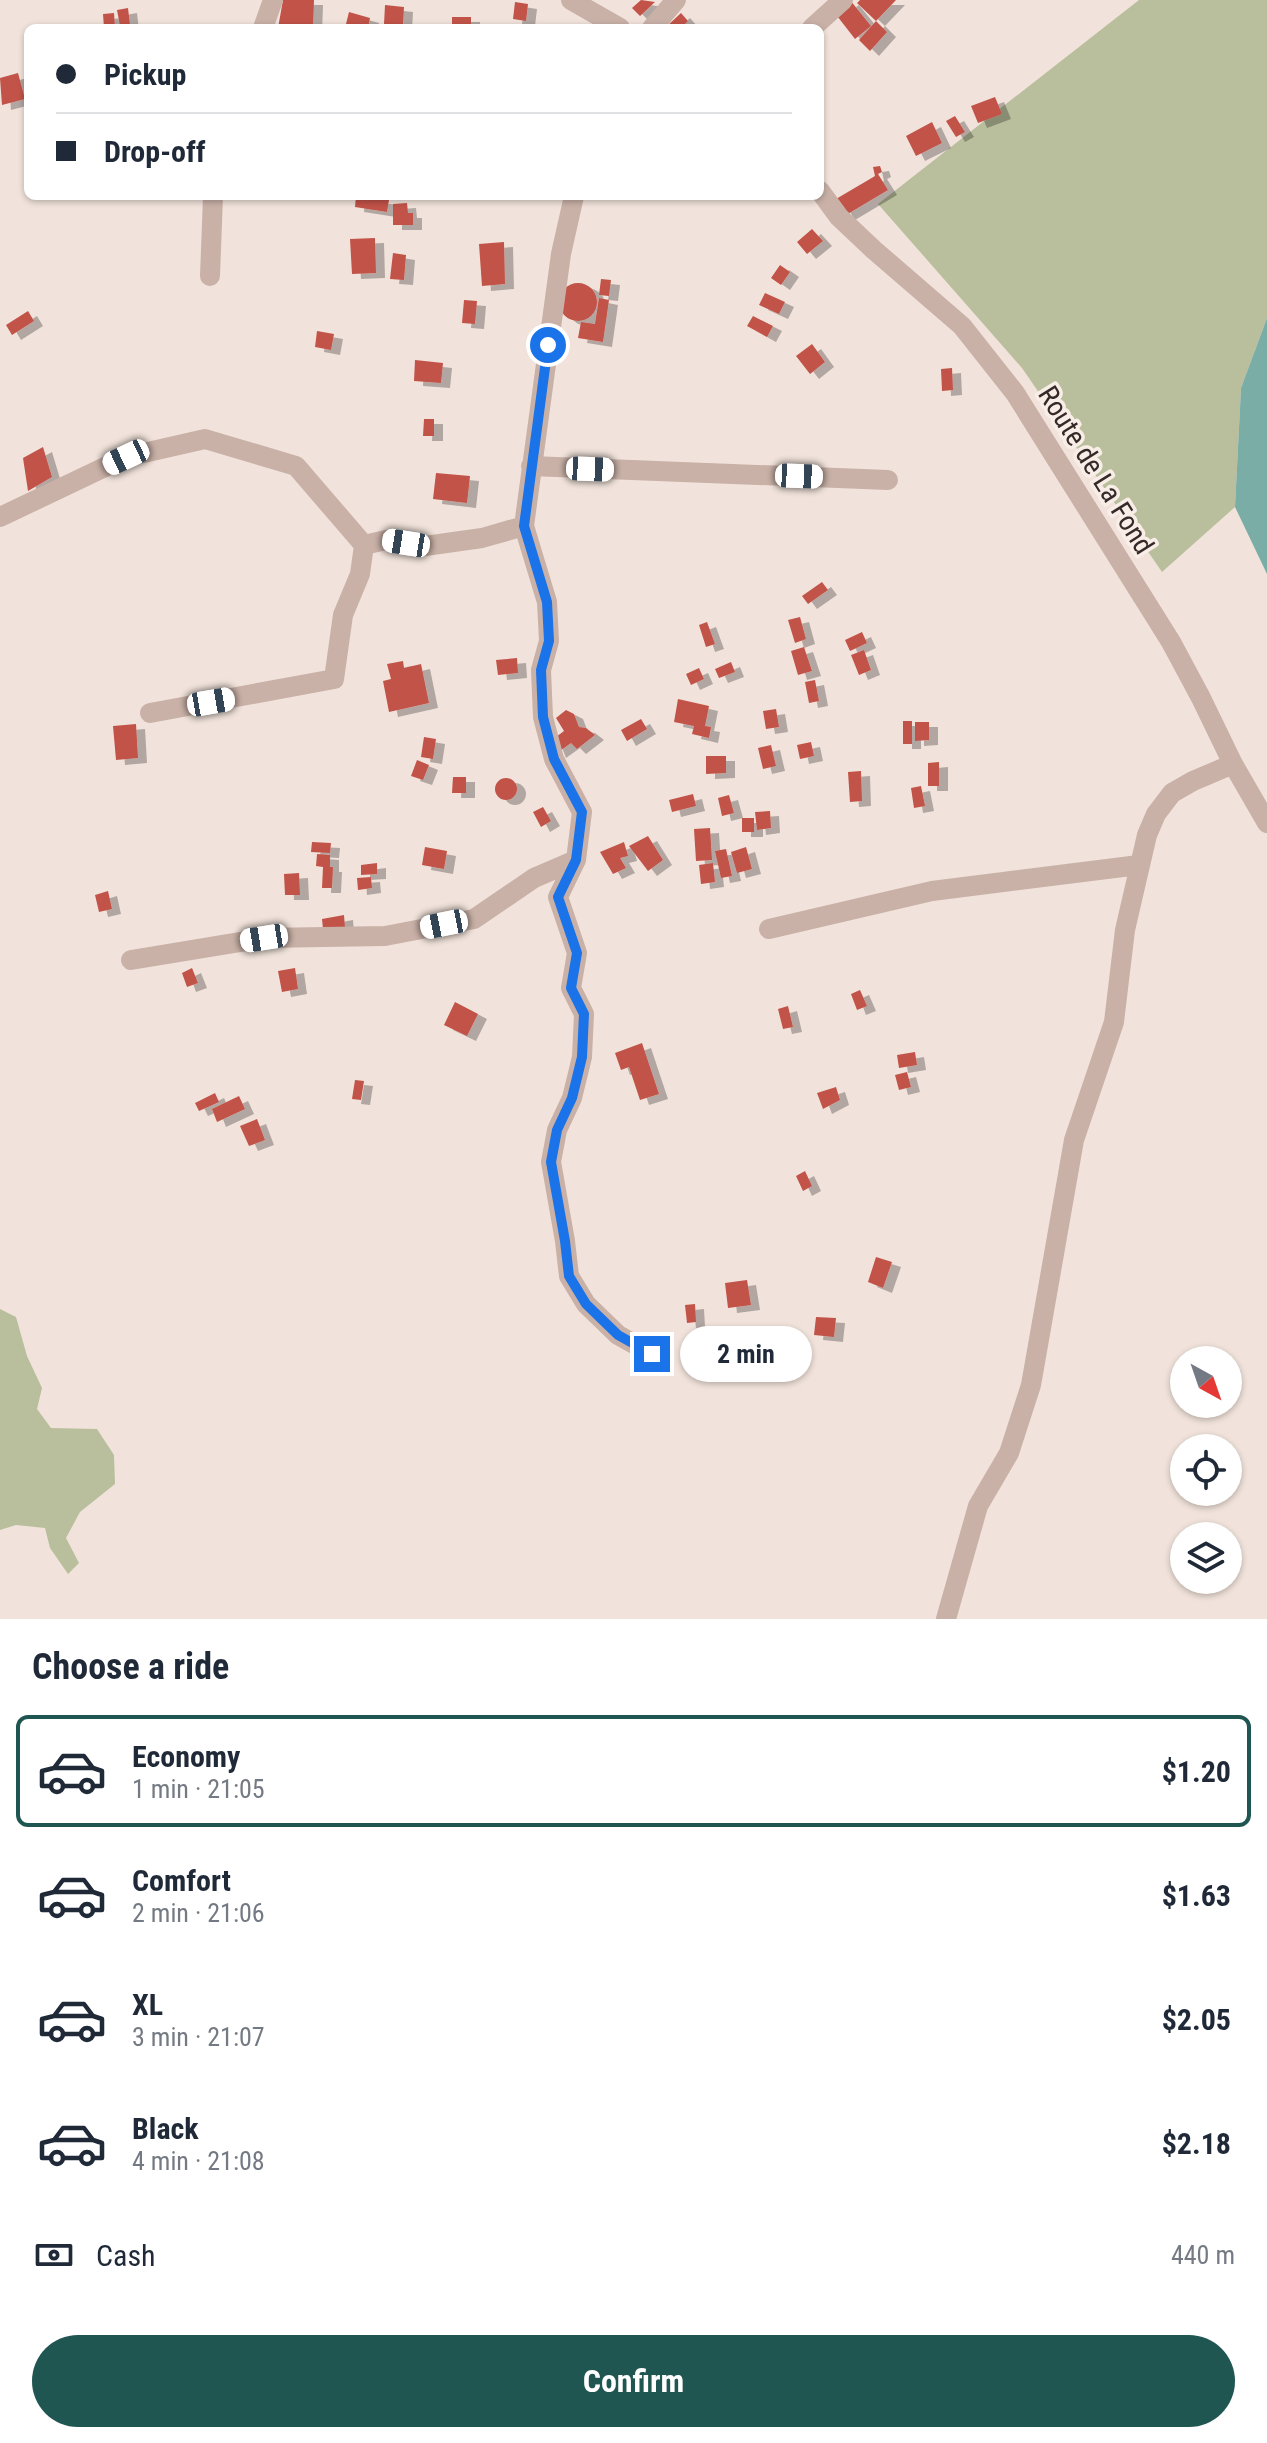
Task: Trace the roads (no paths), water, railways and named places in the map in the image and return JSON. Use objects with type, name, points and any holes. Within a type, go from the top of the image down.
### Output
[{"type":"street","points":[[264,24],[273,0]]},
{"type":"street","points":[[571,0],[609,24]]},
{"type":"street","points":[[655,24],[676,0]]},
{"type":"street","points":[[816,24],[843,0]]},
{"type":"street","name":"Route de La Fond","points":[[824,196],[839,217],[962,326],[1015,393],[1171,642],[1267,823]]},
{"type":"street","points":[[210,276],[213,200]]},
{"type":"street","points":[[573,200],[561,254],[524,526],[547,602],[549,641],[541,670],[543,717],[554,759],[582,812],[576,860],[558,897],[577,953],[571,988],[584,1014],[582,1057],[572,1098],[557,1130],[551,1162],[569,1276],[586,1304],[618,1335],[652,1354]]},
{"type":"street","points":[[0,517],[126,457],[205,439],[296,466],[364,545],[360,574],[343,615],[334,679],[150,713]]},
{"type":"street","points":[[531,466],[888,480]]},
{"type":"street","points":[[364,545],[386,540],[425,546],[482,538],[524,526]]},
{"type":"street","points":[[946,1619],[978,1506],[1009,1453],[1031,1385],[1074,1140],[1114,1022],[1125,930],[1147,835],[1156,814],[1172,793],[1233,764]]},
{"type":"street","points":[[131,960],[264,938],[385,936],[474,919],[534,878],[576,860]]},
{"type":"street","points":[[769,929],[932,891],[1139,865]]},
{"type":"water","points":[[1267,318],[1267,574],[1235,507],[1241,388]]}]
